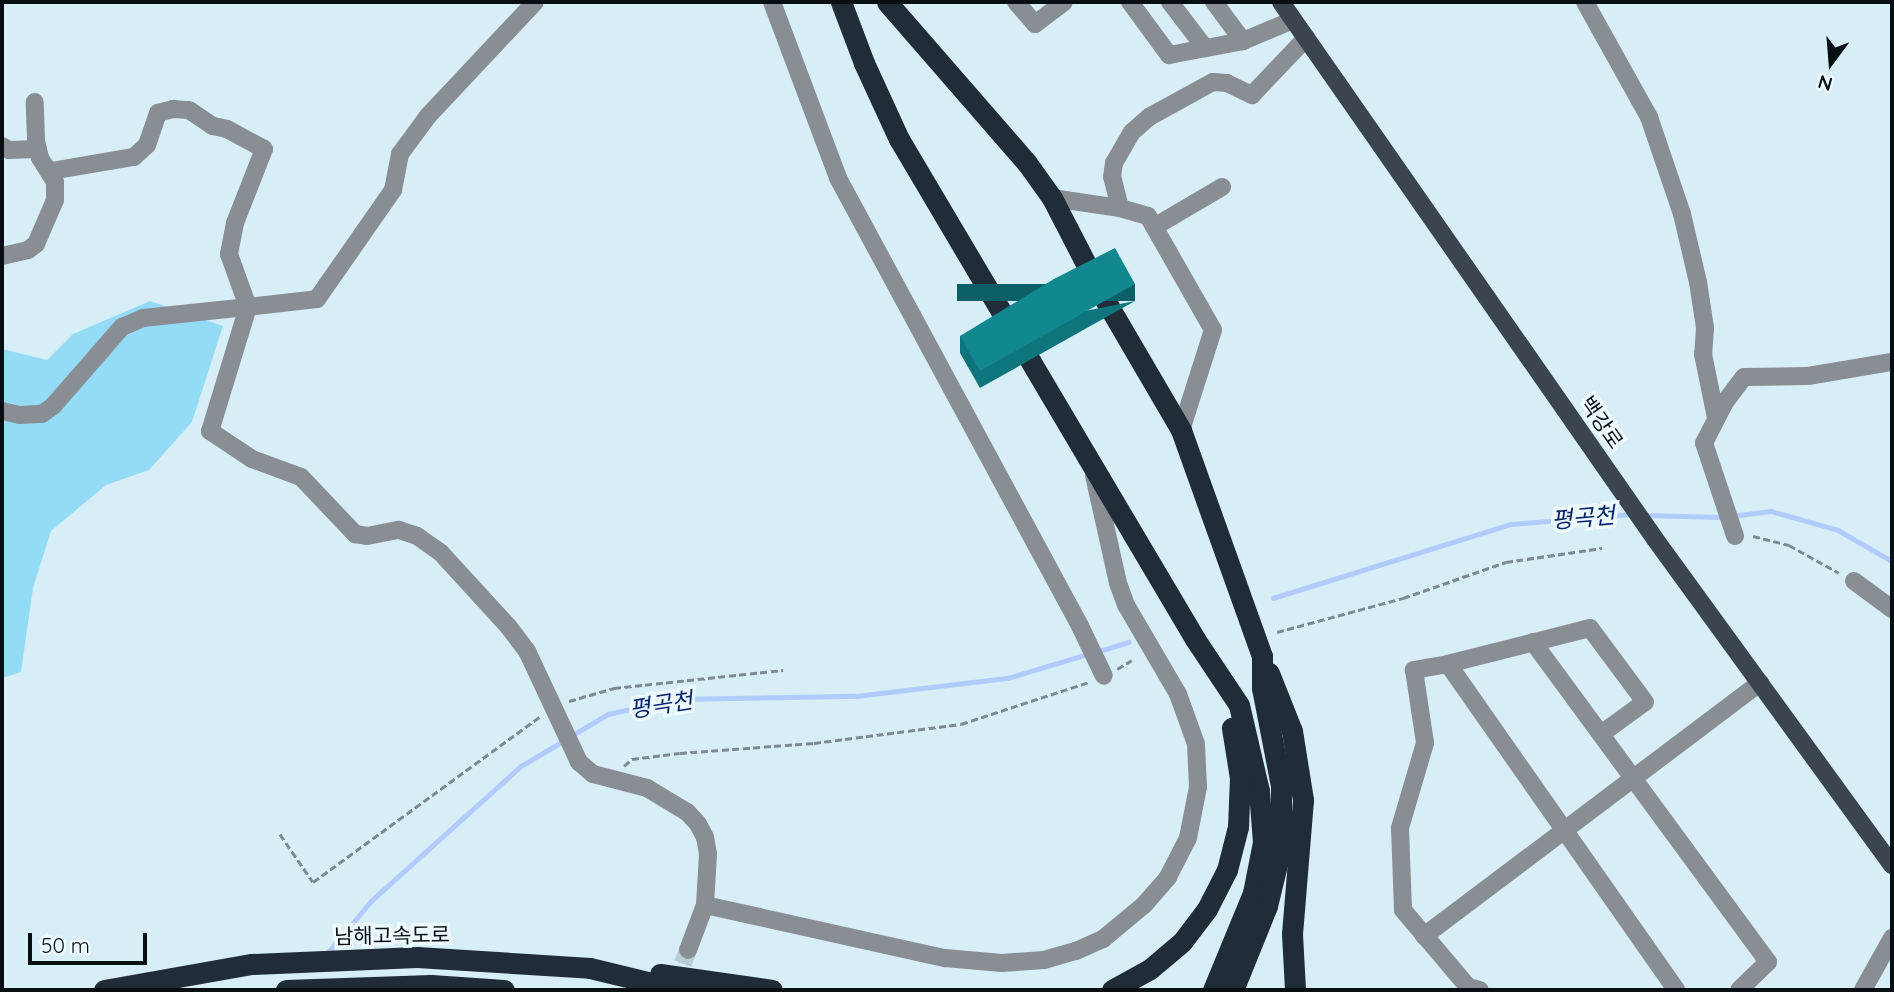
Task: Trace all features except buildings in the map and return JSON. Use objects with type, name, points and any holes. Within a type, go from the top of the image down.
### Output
[{"type":"highway","points":[[841,2],[864,63],[899,139],[1092,466],[1239,705],[1259,791],[1263,842],[1253,892],[1213,990]]},
{"type":"highway","points":[[887,2],[1027,163],[1052,198],[1101,293],[1181,430],[1262,656],[1292,731],[1303,800],[1292,934],[1295,990]]},
{"type":"highway","points":[[1233,990],[1267,906],[1281,848],[1281,786],[1262,688],[1262,656]]},
{"type":"highway","points":[[1112,990],[1150,969],[1182,942],[1207,909],[1227,870],[1238,827],[1240,778],[1219,675]]},
{"type":"highway","name":"남해고속도로","points":[[104,990],[252,964],[342,959],[443,958],[590,968],[681,990]]},
{"type":"highway","points":[[590,968],[705,979],[772,990]]},
{"type":"highway","points":[[286,990],[431,985],[504,990]]},
{"type":"main road","name":"백강로","points":[[1281,2],[1655,539],[1892,865]]},
{"type":"street","points":[[2,411],[20,415],[42,414],[53,407],[122,327],[143,318],[317,299],[393,190],[400,154],[428,116],[535,2]]},
{"type":"street","points":[[772,2],[838,177],[1080,626],[1104,676]]},
{"type":"street","points":[[1016,2],[1035,24],[1064,2]]},
{"type":"street","points":[[1129,2],[1169,55],[1242,41],[1293,20]]},
{"type":"street","points":[[1170,2],[1205,48]]},
{"type":"street","points":[[1214,2],[1242,41]]},
{"type":"street","points":[[1585,2],[1649,117],[1682,214],[1698,282],[1705,328],[1703,354],[1716,418]]},
{"type":"street","points":[[1119,208],[1112,177],[1114,163],[1132,132],[1149,117],[1213,82],[1227,83],[1252,95],[1306,38]]},
{"type":"street","points":[[2,257],[28,250],[36,244],[55,200],[51,171],[40,158],[38,149],[34,125],[35,102]]},
{"type":"street","points":[[51,171],[134,157],[147,145],[154,118],[173,109],[189,110],[213,126],[227,129],[264,149],[235,223],[229,254],[248,307],[210,431],[253,459],[302,477],[355,534],[367,536],[399,530],[417,536],[441,553],[521,643],[556,710],[579,762],[593,774],[647,788],[687,812],[705,837],[708,854],[705,905],[688,950]]},
{"type":"street","points":[[2,146],[9,150],[38,149]]},
{"type":"street","points":[[1154,228],[1222,187]]},
{"type":"street","points":[[1052,198],[1119,208],[1148,216],[1213,330],[1181,430]]},
{"type":"street","points":[[1734,533],[1704,443],[1716,418],[1744,377],[1808,376],[1892,362]]},
{"type":"street","points":[[705,905],[945,958],[1002,963],[1044,960],[1076,951],[1103,939],[1144,905],[1168,877],[1188,838],[1198,787],[1198,755],[1193,729],[1178,694],[1126,605],[1118,583],[1092,466]]},
{"type":"street","points":[[1854,581],[1892,609]]},
{"type":"street","points":[[1472,989],[1423,936],[1403,909],[1400,828],[1425,743],[1414,670],[1590,628],[1645,702],[1601,734]]},
{"type":"street","points":[[1533,642],[1768,962],[1739,990]]},
{"type":"street","points":[[1447,664],[1565,830],[1672,989]]},
{"type":"street","points":[[1423,936],[1760,683]]},
{"type":"street","points":[[1863,990],[1892,938]]},
{"type":"path","points":[[1734,533],[1788,545],[1854,581]]},
{"type":"path","points":[[1277,632],[1403,598],[1506,562],[1602,548]]},
{"type":"path","points":[[610,777],[632,759],[814,743],[961,724],[1104,676],[1132,660]]},
{"type":"path","points":[[280,834],[313,883],[556,710],[614,688],[783,670]]},
{"type":"shaded area","points":[[150,301],[223,326],[192,422],[149,470],[106,485],[51,531],[33,588],[21,672],[2,678],[2,349],[47,360],[73,334]]},
{"type":"waterway","name":"평곡천","points":[[1731,516],[1771,511],[1838,530],[1892,561]]},
{"type":"waterway","name":"평곡천","points":[[1273,598],[1511,524],[1632,514]]},
{"type":"waterway","name":"평곡천","points":[[1644,515],[1723,517]]},
{"type":"waterway","name":"평곡천","points":[[1096,652],[1128,642]]},
{"type":"waterway","name":"평곡천","points":[[573,735],[608,714],[676,699],[856,696],[1008,678],[1088,654]]},
{"type":"waterway","name":"평곡천","points":[[326,955],[371,901],[521,766],[565,740]]},
{"type":"tunnel","points":[[673,989],[688,950]]}]
